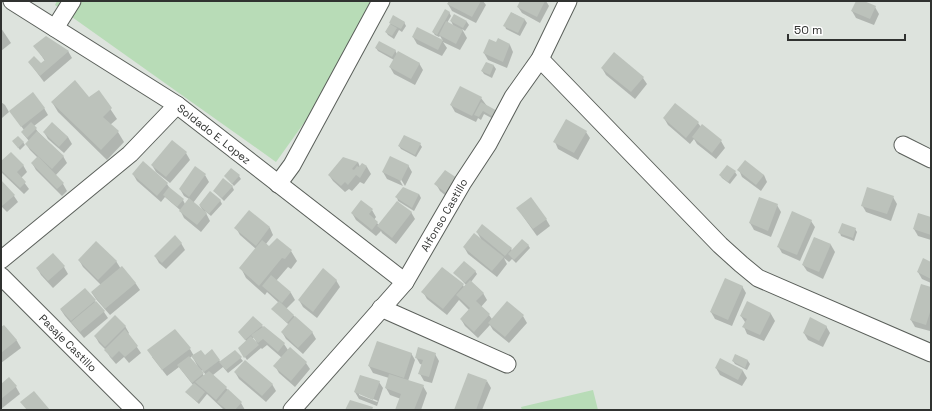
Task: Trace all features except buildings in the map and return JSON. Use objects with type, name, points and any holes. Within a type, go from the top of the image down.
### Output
[{"type":"street","name":"Soldado E. Lopez","points":[[12,1],[177,104],[405,282]]},
{"type":"street","points":[[55,28],[72,1]]},
{"type":"street","points":[[278,184],[292,165],[381,1]]},
{"type":"street","name":"Alfonso Castillo","points":[[292,410],[405,282],[463,182],[488,144],[513,98],[540,59],[568,1]]},
{"type":"street","points":[[540,59],[720,244],[758,278],[931,354]]},
{"type":"street","points":[[1,260],[130,154],[177,104]]},
{"type":"street","points":[[903,146],[931,159]]},
{"type":"street","name":"Pasaje Castillo","points":[[1,276],[133,409]]},
{"type":"street","points":[[381,308],[507,364]]},
{"type":"green space","points":[[57,1],[373,1],[319,102],[276,162],[55,5]]},
{"type":"green space","points":[[593,390],[598,410],[522,410],[521,407]]}]
